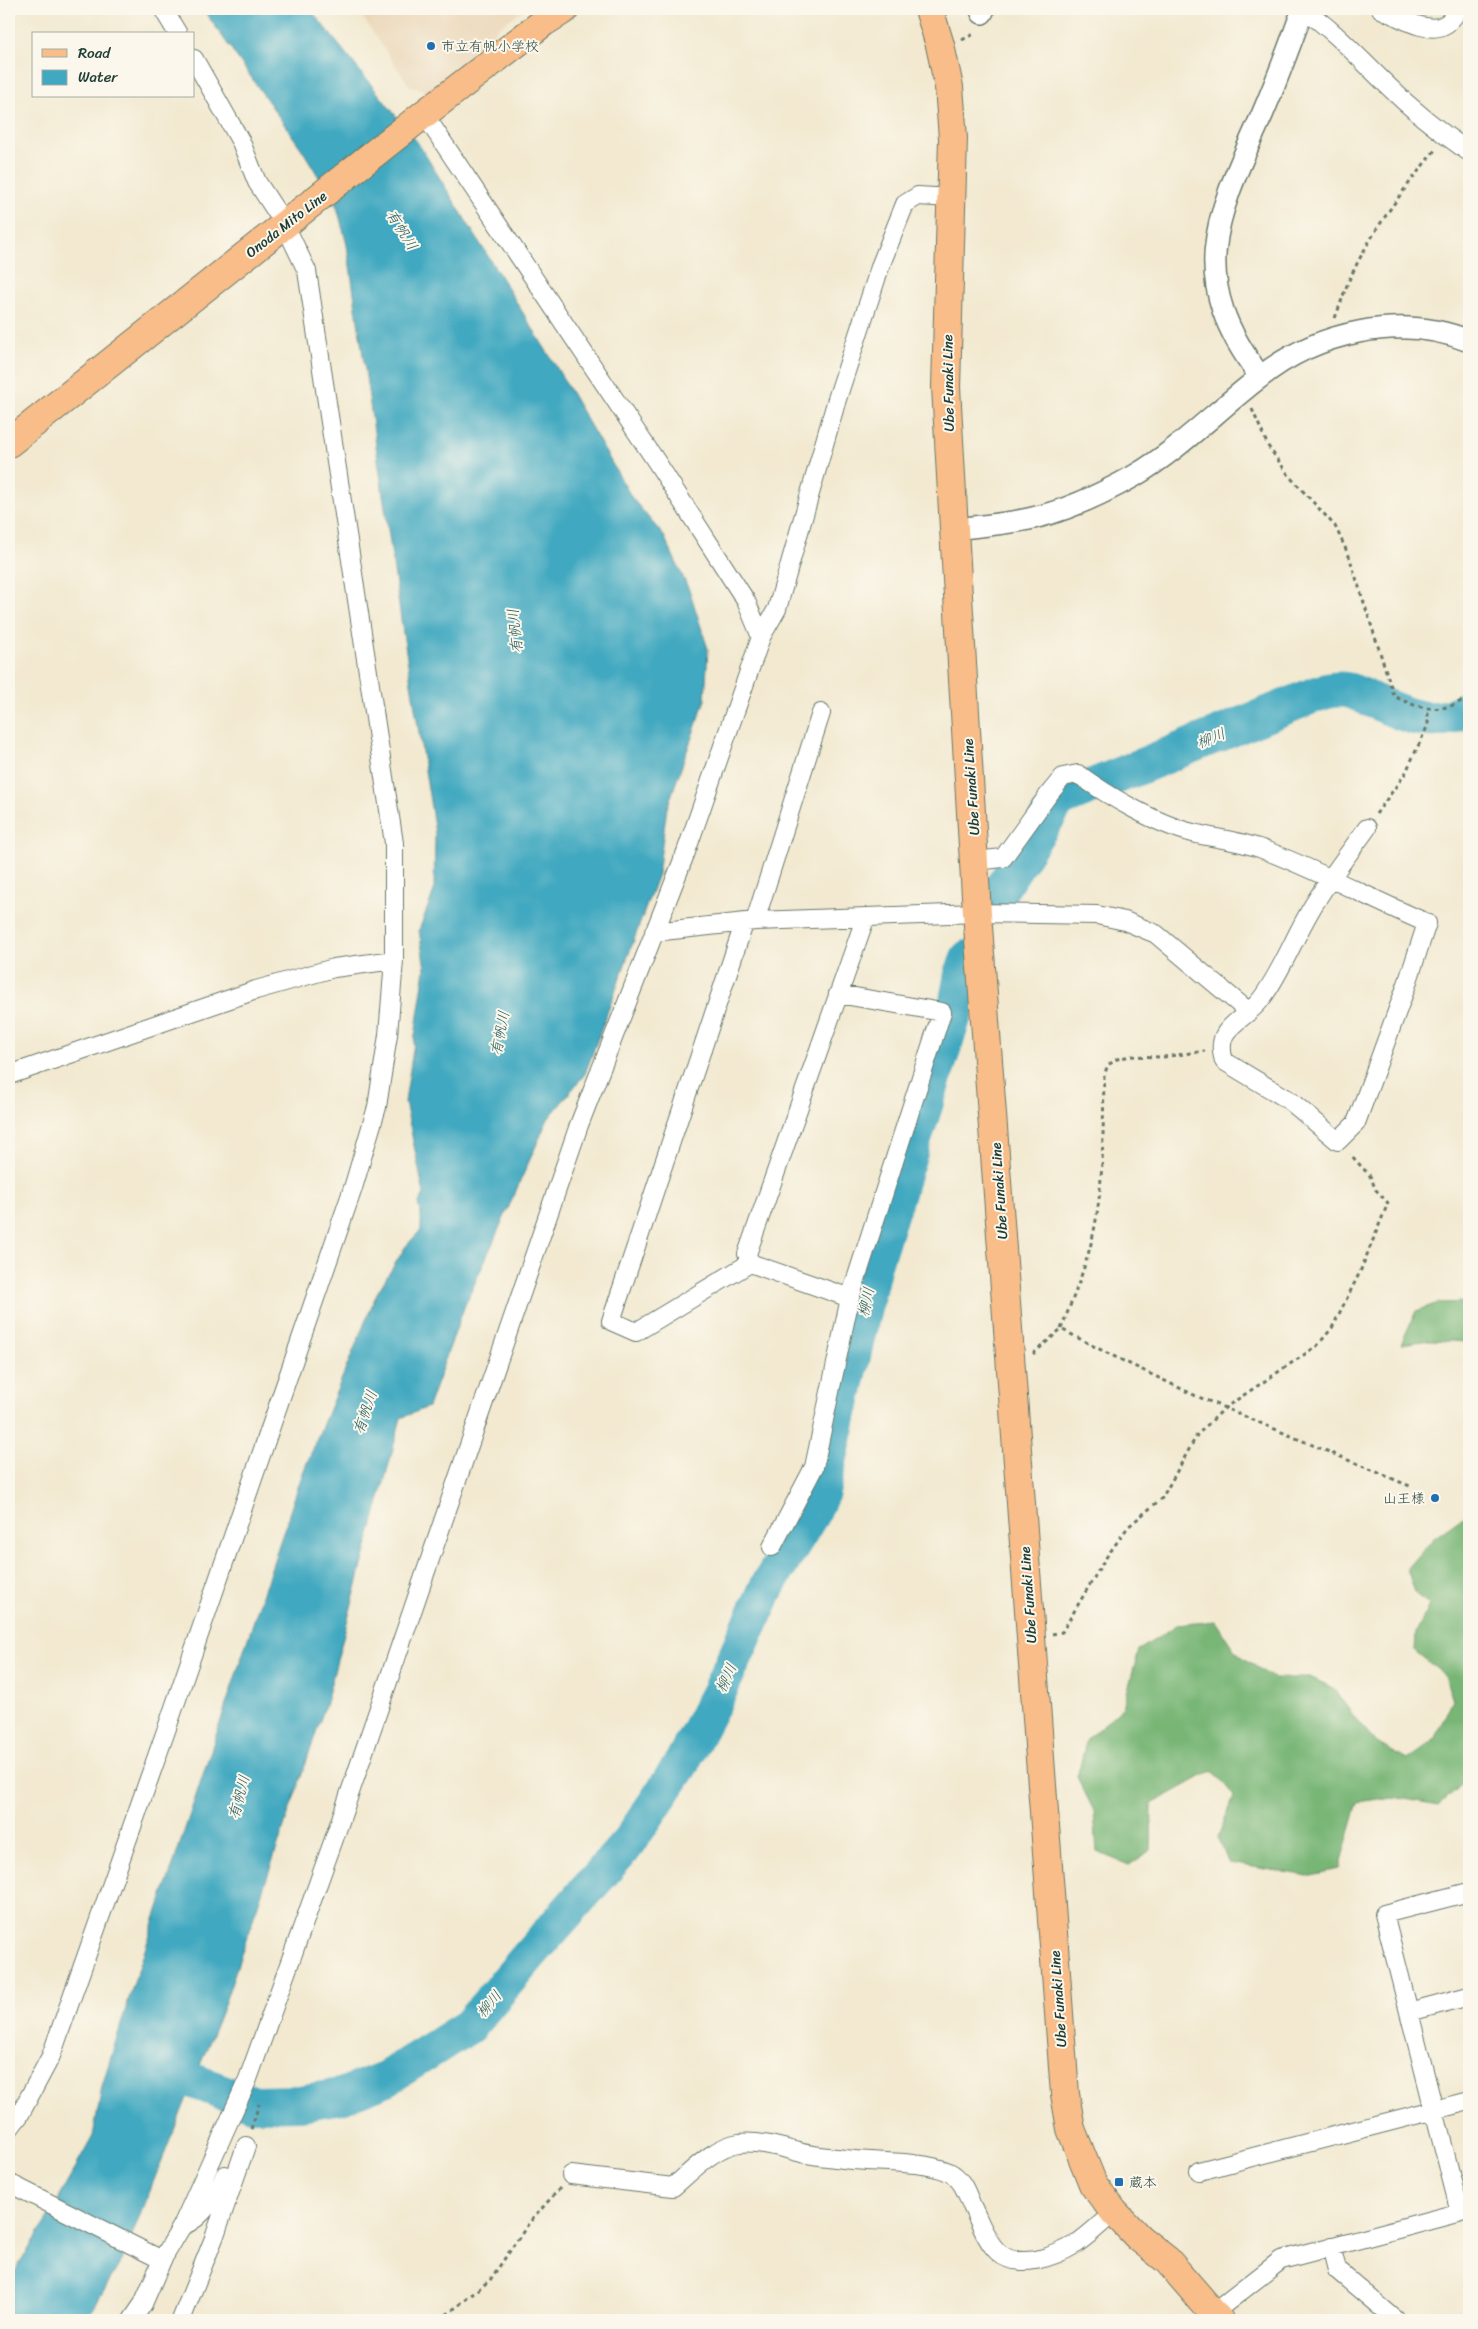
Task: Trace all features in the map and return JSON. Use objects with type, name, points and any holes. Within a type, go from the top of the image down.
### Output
[{"type":"main road","name":"Onoda Mito Line","points":[[9,443],[424,114],[544,22],[565,9]]},
{"type":"main road","name":"Ube Funaki Line","points":[[929,9],[940,45],[949,87],[953,138],[946,387],[954,529],[978,913],[1065,2094],[1071,2129],[1080,2156],[1093,2184],[1114,2212],[1139,2238],[1167,2260],[1216,2317]]},
{"type":"street","points":[[163,9],[177,32]]},
{"type":"street","points":[[1260,376],[1243,354],[1223,314],[1215,274],[1215,253],[1222,208],[1285,60],[1303,9],[1330,28],[1388,86],[1469,152]]},
{"type":"street","points":[[1381,9],[1422,26],[1440,27],[1448,23],[1459,9]]},
{"type":"street","points":[[9,2129],[50,2056],[168,1725],[353,1188],[376,1106],[388,1035],[394,960],[394,843],[307,271],[290,221],[257,182],[241,142],[195,61]]},
{"type":"street","points":[[424,114],[661,469],[746,601],[761,637]]},
{"type":"street","points":[[132,2320],[143,2304],[156,2262],[182,2226],[252,2070],[338,1830],[579,1125],[686,852],[761,637],[777,609],[837,399],[881,264],[905,204],[918,196],[951,198]]},
{"type":"street","points":[[954,529],[1032,518],[1085,501],[1114,487],[1136,475],[1167,452],[1260,376],[1314,345],[1338,336],[1388,328],[1436,332],[1469,341]]},
{"type":"street","points":[[750,1263],[636,1332],[611,1321],[822,713]]},
{"type":"street","points":[[975,860],[1004,858],[1063,777],[1078,774],[1101,790],[1170,826],[1266,850],[1331,879],[1427,924],[1356,1123],[1338,1141],[1289,1100],[1224,1061],[1220,1048],[1222,1038],[1230,1027],[1261,1000],[1280,970],[1315,901],[1331,879],[1366,828]]},
{"type":"street","points":[[654,932],[750,922],[978,913],[1097,915],[1125,921],[1156,934],[1249,1012]]},
{"type":"street","points":[[750,1263],[748,1254],[865,918]]},
{"type":"street","points":[[9,1075],[256,990],[334,968],[394,960]]},
{"type":"street","points":[[772,1547],[814,1467],[850,1298],[942,1012],[838,994]]},
{"type":"street","points":[[750,1263],[850,1298]]},
{"type":"street","points":[[1216,2317],[1281,2260],[1465,2211],[1434,2110],[1384,1914],[1469,1892]]},
{"type":"street","points":[[1409,2012],[1469,1996]]},
{"type":"street","points":[[1199,2170],[1469,2101]]},
{"type":"street","points":[[571,2175],[673,2187],[702,2163],[726,2147],[740,2143],[771,2144],[800,2153],[836,2158],[923,2166],[950,2172],[961,2182],[982,2227],[997,2252],[1011,2260],[1027,2261],[1056,2254],[1076,2243],[1114,2212]]},
{"type":"street","points":[[181,2320],[214,2238],[246,2146],[230,2160],[217,2194],[194,2222],[182,2226]]},
{"type":"street","points":[[9,2183],[156,2262]]},
{"type":"street","points":[[1331,2246],[1337,2270],[1396,2320]]},
{"type":"street","points":[[146,2320],[153,2303],[156,2262]]},
{"type":"path","points":[[1334,323],[1352,275],[1374,233],[1409,183],[1447,136]]},
{"type":"path","points":[[1249,402],[1268,446],[1290,477],[1335,526],[1350,556],[1394,696],[1414,706],[1428,709],[1445,709],[1462,702],[1469,696]]},
{"type":"path","points":[[1366,828],[1405,774],[1428,726],[1428,709]]},
{"type":"path","points":[[1012,1373],[1062,1329],[1086,1262],[1096,1222],[1103,1147],[1104,1075],[1108,1065],[1117,1059],[1130,1056],[1163,1056],[1220,1048]]},
{"type":"path","points":[[1032,1638],[1062,1632],[1105,1559],[1128,1527],[1162,1498],[1197,1435],[1226,1407],[1317,1346],[1332,1328],[1360,1272],[1388,1203],[1376,1190],[1370,1176],[1338,1141]]},
{"type":"path","points":[[1062,1329],[1194,1395],[1412,1487]]},
{"type":"path","points":[[440,2320],[490,2280],[529,2223],[571,2175]]},
{"type":"shaded area","name":"市立有帆小学校","points":[[357,9],[525,9],[500,26],[460,66],[428,92],[409,85]]},
{"type":"green space","points":[[1469,1302],[1469,1342],[1430,1340],[1401,1344],[1416,1311],[1438,1303]]},
{"type":"green space","points":[[1469,1513],[1469,1778],[1439,1805],[1393,1797],[1358,1802],[1339,1869],[1308,1876],[1229,1863],[1218,1838],[1234,1796],[1213,1770],[1152,1804],[1151,1851],[1129,1865],[1097,1852],[1094,1811],[1077,1777],[1087,1739],[1123,1707],[1139,1650],[1177,1625],[1215,1621],[1237,1654],[1273,1678],[1312,1678],[1333,1688],[1355,1718],[1377,1743],[1407,1760],[1434,1740],[1453,1699],[1443,1674],[1415,1651],[1416,1633],[1429,1605],[1415,1592],[1407,1569],[1434,1538]]},
{"type":"water","name":"有帆川","points":[[203,9],[310,9],[418,143],[554,363],[632,498],[664,536],[690,592],[708,649],[705,700],[667,808],[658,874],[585,1074],[548,1119],[465,1305],[428,1407],[401,1418],[325,1706],[223,2008],[122,2260],[86,2320],[9,2320],[9,2281],[46,2221],[93,2136],[102,2086],[130,1995],[302,1475],[377,1293],[406,1246],[421,1230],[421,1213],[418,1204],[424,1194],[405,1102],[425,969],[419,930],[434,891],[435,833],[403,633],[347,245],[337,207],[303,151]]},
{"type":"waterway","name":"柳川","points":[[997,895],[1059,800],[1309,697],[1327,691],[1346,690],[1408,715],[1432,719],[1444,718],[1469,707]]},
{"type":"waterway","name":"柳川","points":[[164,2070],[255,2104],[300,2103],[341,2096],[387,2078],[469,2026],[629,1842],[680,1766],[718,1694],[768,1585],[812,1513],[822,1492],[874,1264],[955,1012],[962,974],[968,958]]},
{"type":"place","name":"市立有帆小学校","points":[[431,46]]},
{"type":"place","name":"山王様","points":[[1435,1498]]},
{"type":"place","name":"蔵本","points":[[1119,2182]]}]
